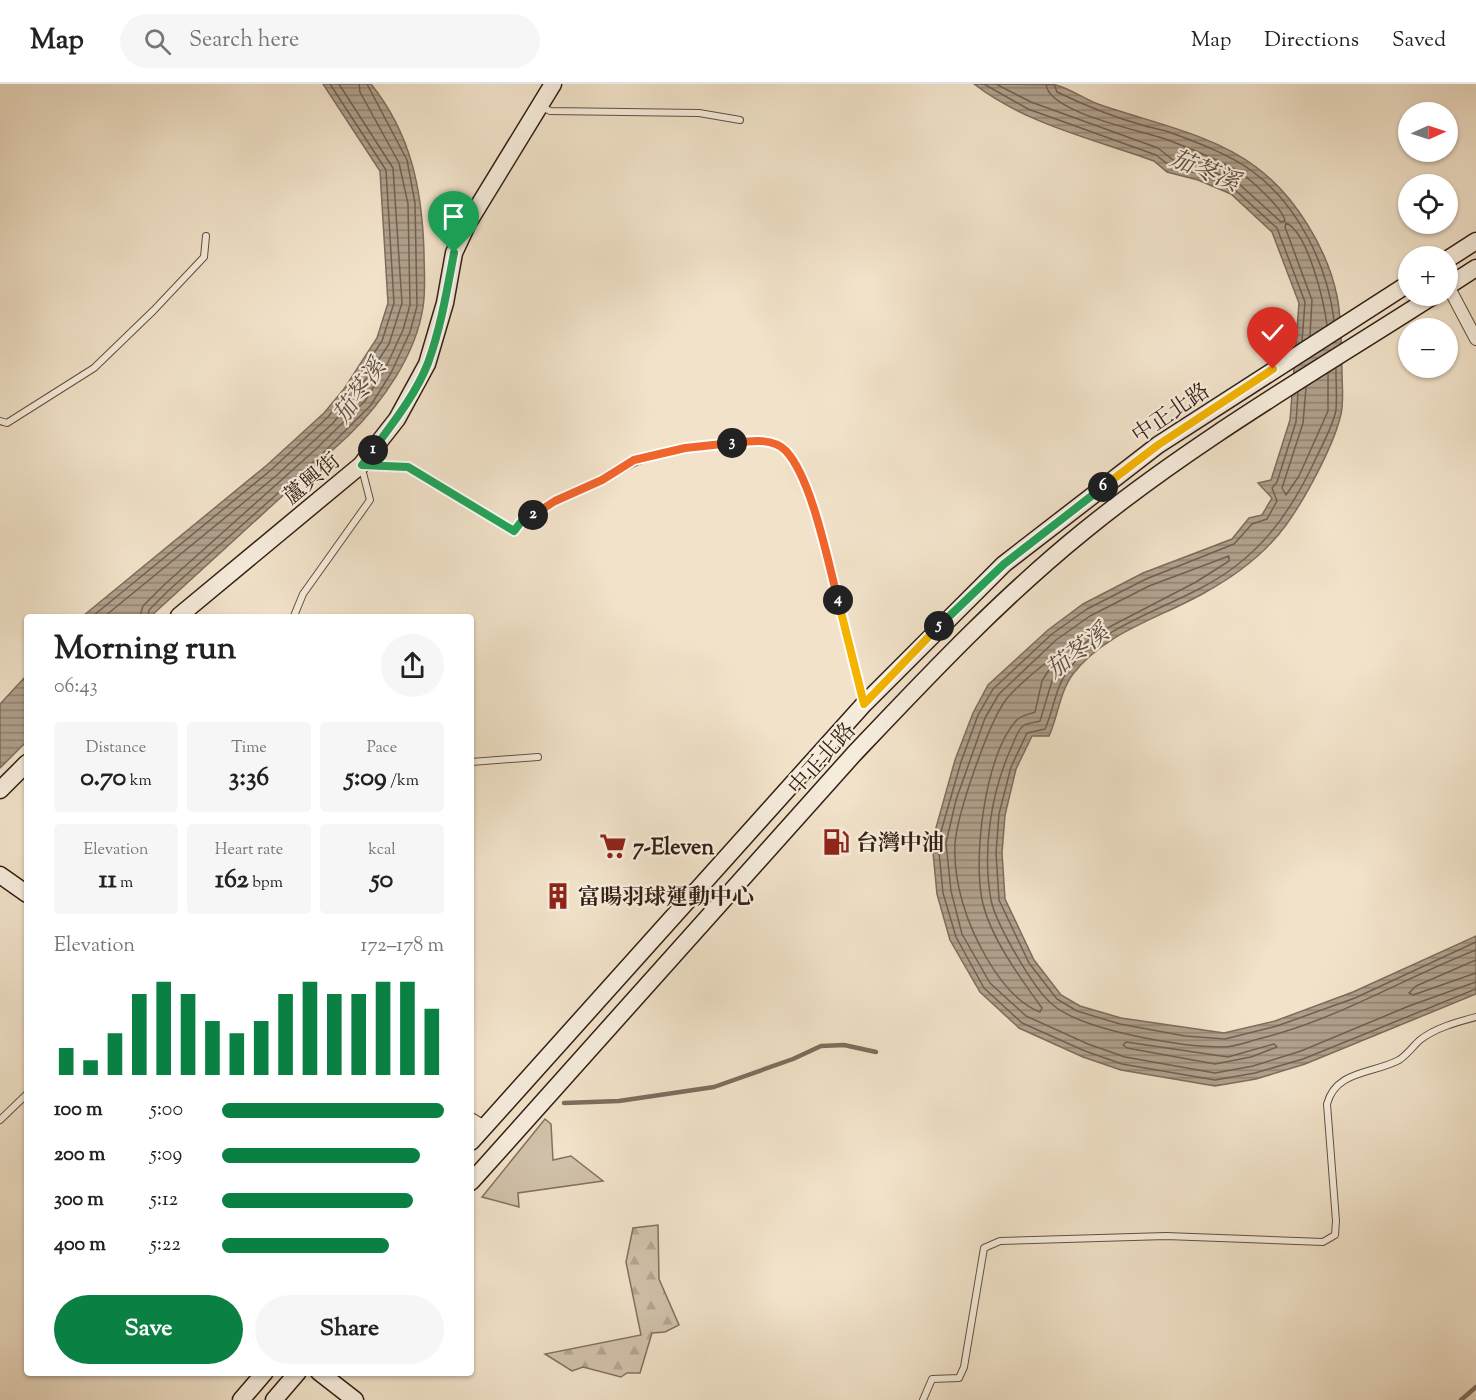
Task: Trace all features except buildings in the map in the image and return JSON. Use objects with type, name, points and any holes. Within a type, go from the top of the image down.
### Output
[{"type":"street","name":"蘆興街","points":[[181,614],[362,465],[397,419],[427,364],[445,303],[454,253],[468,223],[553,84]]},
{"type":"street","points":[[1458,253],[1476,241]]},
{"type":"street","points":[[1458,280],[1476,268]]},
{"type":"street","name":"中正北路","points":[[477,1123],[864,704],[942,623],[1040,534],[1158,445],[1398,290]]},
{"type":"street","points":[[1458,305],[1476,339]]},
{"type":"street","name":"中正北路","points":[[474,1179],[853,755],[955,648],[1046,563],[1086,530],[1179,462],[1280,393],[1417,306]]},
{"type":"street","points":[[0,790],[24,766]]},
{"type":"street","points":[[0,875],[24,892]]},
{"type":"street","points":[[241,1400],[262,1376]]},
{"type":"street","points":[[274,1400],[295,1376]]},
{"type":"street","points":[[324,1376],[355,1400]]},
{"type":"lane","points":[[539,106],[550,111],[699,113],[741,120]]},
{"type":"lane","points":[[0,421],[7,423],[94,368],[204,257],[206,236]]},
{"type":"lane","points":[[295,614],[303,594],[370,500],[362,465],[408,467],[514,531],[521,522],[555,501],[602,480],[634,460],[685,448],[757,440],[776,444],[786,450],[815,512],[864,704]]},
{"type":"lane","points":[[474,762],[538,757]]},
{"type":"lane","points":[[923,1400],[932,1379],[959,1378],[964,1367],[984,1248],[989,1244],[1000,1241],[1166,1236],[1323,1242],[1335,1235],[1336,1221],[1327,1104],[1330,1093],[1345,1079],[1400,1059],[1422,1039],[1453,1023],[1476,1017]]},
{"type":"lane","points":[[0,1120],[24,1097]]},
{"type":"green space","points":[[545,1119],[551,1124],[553,1160],[571,1156],[603,1181],[518,1193],[519,1207],[482,1197]]},
{"type":"green space","points":[[658,1225],[659,1279],[679,1325],[665,1332],[652,1333],[640,1373],[627,1373],[621,1377],[583,1367],[572,1371],[545,1354],[641,1335],[626,1262],[633,1228]]},
{"type":"water","name":"茄苳溪","points":[[323,84],[371,84],[396,122],[412,163],[423,229],[424,300],[413,343],[396,377],[373,409],[348,436],[153,614],[85,614],[267,465],[324,413],[344,389],[377,338],[388,303],[380,171]]},
{"type":"water","name":"茄苳溪","points":[[974,84],[1056,85],[1098,104],[1201,137],[1256,167],[1284,193],[1317,242],[1332,278],[1341,324],[1343,393],[1341,414],[1318,471],[1302,501],[1278,536],[1249,564],[1227,579],[1187,602],[1134,627],[1086,659],[1065,688],[1049,736],[1032,736],[1016,769],[1005,815],[1002,853],[1005,899],[1034,960],[1061,995],[1080,1006],[1121,1018],[1224,1033],[1275,1021],[1353,992],[1476,936],[1476,994],[1305,1064],[1256,1079],[1215,1086],[1121,1070],[1083,1057],[1019,1028],[980,992],[950,940],[937,894],[932,842],[955,760],[973,713],[988,685],[1048,630],[1083,604],[1143,573],[1232,539],[1249,518],[1262,515],[1272,498],[1258,483],[1271,480],[1290,420],[1299,303],[1272,232],[1231,194],[1198,180],[1167,172],[1154,161],[1038,120],[1015,110]]},
{"type":"water","points":[[24,678],[24,744],[0,768],[0,704]]},
{"type":"waterway","points":[[564,1103],[619,1101],[714,1087],[793,1059],[821,1046],[844,1045],[876,1052]]},
{"type":"waterway","points":[[1461,1400],[1476,1387]]},
{"type":"place","name":"台灣中油","points":[[836,842]]},
{"type":"place","name":"7-Eleven","points":[[613,846]]},
{"type":"place","name":"富暘羽球運動中心","points":[[558,896]]},
{"type":"route","points":[[454,253],[445,303],[427,364],[397,419],[362,465],[408,467],[514,531],[521,522],[555,501],[602,480],[634,460],[685,448],[757,440],[776,444],[786,450],[815,512],[864,704],[942,623],[1004,564],[1040,534],[1158,445],[1273,369]]}]
